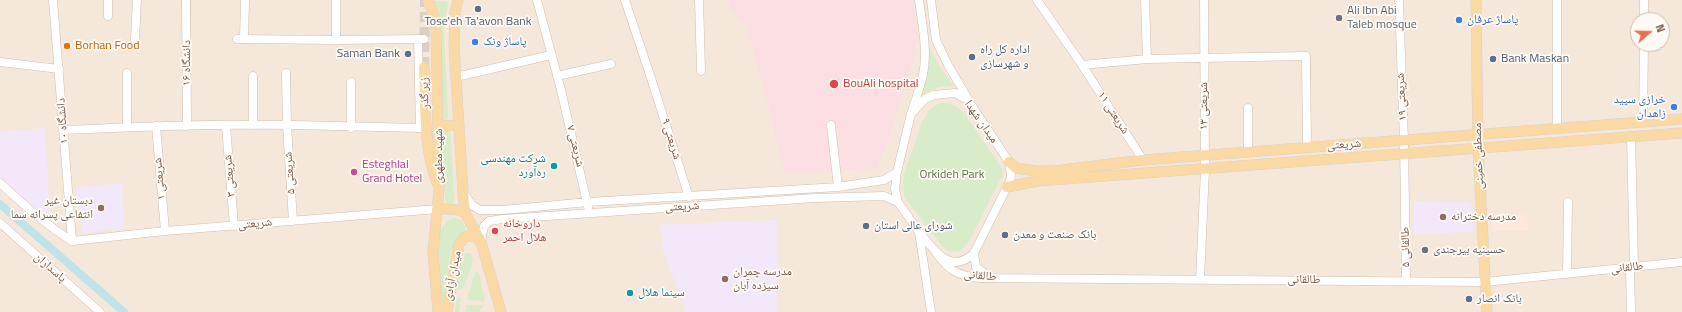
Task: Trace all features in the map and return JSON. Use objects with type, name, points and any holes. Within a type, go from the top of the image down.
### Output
[{"type":"main road","name":"شهید مطهری","points":[[428,0],[434,17],[436,31],[439,126],[439,190],[433,252],[438,312]]},
{"type":"main road","name":"شهید مطهری","points":[[458,0],[454,25],[463,192],[465,213],[481,242]]},
{"type":"main road","name":"مصطفی خمینی","points":[[1476,0],[1478,149],[1487,312]]},
{"type":"main road","name":"زیر گذر","points":[[424,67],[430,161],[439,190]]},
{"type":"main road","name":"شریعتی","points":[[1007,187],[1054,171],[1143,160],[1478,136],[1682,119]]},
{"type":"main road","points":[[439,126],[459,125]]},
{"type":"main road","name":"شریعتی","points":[[1009,162],[1016,168],[1037,176],[1205,169],[1682,133]]},
{"type":"main road","points":[[438,209],[453,209],[465,213]]},
{"type":"main road","name":"میدان آزادی","points":[[446,312],[459,244],[468,236],[475,237],[481,242]]},
{"type":"main road","points":[[481,242],[501,312]]},
{"type":"street","name":"دانشگاه ۱۰","points":[[53,0],[72,241]]},
{"type":"street","points":[[108,0],[108,16]]},
{"type":"street","points":[[135,39],[137,0]]},
{"type":"street","name":"دانشگاه ۱۶","points":[[186,0],[187,126]]},
{"type":"street","points":[[63,130],[156,126],[253,125],[351,128],[420,128],[421,39],[241,39],[245,0]]},
{"type":"street","points":[[336,0],[336,40]]},
{"type":"street","name":"شریعتی ۷","points":[[537,0],[561,90],[588,202],[589,212]]},
{"type":"street","name":"شریعتی ۹","points":[[625,0],[689,197]]},
{"type":"street","points":[[699,0],[701,71]]},
{"type":"street","points":[[911,114],[923,75],[924,62],[924,32],[919,0]]},
{"type":"street","points":[[931,0],[936,40],[968,100]]},
{"type":"street","name":"شریعتی ۱۱","points":[[1037,0],[1082,65],[1143,160]]},
{"type":"street","points":[[1145,0],[1147,59]]},
{"type":"street","name":"شریعتی ۱۳","points":[[1200,279],[1205,169],[1204,0]]},
{"type":"street","name":"شریعتی ۱۹","points":[[1400,0],[1400,53],[1405,154]]},
{"type":"street","points":[[1557,0],[1557,129]]},
{"type":"street","points":[[1644,0],[1644,12]]},
{"type":"street","points":[[1643,122],[1644,52]]},
{"type":"street","points":[[456,76],[551,55]]},
{"type":"street","points":[[1082,65],[1147,59],[1306,56],[1307,148]]},
{"type":"street","points":[[0,62],[59,68]]},
{"type":"street","points":[[557,76],[611,64]]},
{"type":"street","points":[[127,73],[127,127]]},
{"type":"street","name":"شریعتی ۵","points":[[286,73],[287,125],[293,221]]},
{"type":"street","points":[[253,76],[253,125]]},
{"type":"street","points":[[351,82],[351,128]]},
{"type":"street","name":"میدان شهدا","points":[[974,253],[963,262],[955,263],[947,260],[935,251],[919,232],[898,202],[895,189],[897,172],[911,114],[925,99],[934,95],[955,93],[968,100],[1009,162]]},
{"type":"street","points":[[1248,108],[1248,152]]},
{"type":"street","points":[[831,125],[838,187]]},
{"type":"street","name":"شریعتی ۱","points":[[156,126],[165,231]]},
{"type":"street","name":"شریعتی ۳","points":[[226,126],[234,226]]},
{"type":"street","points":[[1631,136],[1631,312]]},
{"type":"street","name":"طالقانی ۵","points":[[1405,154],[1406,281]]},
{"type":"street","points":[[990,278],[976,267],[974,253],[1007,187],[1011,175],[1009,162]]},
{"type":"street","points":[[463,192],[473,206],[480,210],[503,210],[588,202],[838,187],[884,180],[897,172]]},
{"type":"street","points":[[0,183],[56,231],[72,241]]},
{"type":"street","name":"شریعتی","points":[[481,242],[484,226],[495,220],[589,212],[873,196],[884,196],[898,202]]},
{"type":"street","points":[[1567,274],[1568,202]]},
{"type":"street","name":"شریعتی","points":[[72,241],[165,231],[438,209]]},
{"type":"street","name":"پاسداران","points":[[0,223],[100,312]]},
{"type":"street","points":[[919,232],[931,312]]},
{"type":"street","name":"طالقانی","points":[[935,251],[942,261],[954,272],[963,276],[990,278],[1486,282],[1682,262]]},
{"type":"shaded area","points":[[0,0],[1682,0],[1682,312],[0,312]]},
{"type":"shaded area","name":"BouAli hospital","points":[[728,0],[914,0],[918,32],[915,54],[887,144],[876,169],[786,173],[779,152],[771,114],[747,29],[736,13],[730,8]]},
{"type":"shaded area","points":[[45,128],[50,215],[44,217],[0,178],[0,132]]},
{"type":"shaded area","name":"دبستان غیر انتفاعی پسرانه سما","points":[[122,183],[124,228],[82,233],[76,188]]},
{"type":"shaded area","name":"مدرسه دخترانه","points":[[1414,201],[1471,202],[1473,232],[1414,234]]},
{"type":"shaded area","points":[[1492,215],[1527,215],[1528,231],[1492,231]]},
{"type":"shaded area","name":"مدرسه چمران سیزده آبان","points":[[777,220],[777,312],[686,312],[661,245],[664,240],[659,225]]},
{"type":"green space","points":[[431,1],[446,1],[448,3],[444,33],[448,118],[444,121],[442,120]]},
{"type":"green space","points":[[928,44],[939,66],[954,86],[939,87],[922,95],[929,67]]},
{"type":"green space","name":"Orkideh Park","points":[[940,103],[947,103],[963,112],[1002,168],[1002,176],[971,238],[962,249],[955,252],[942,246],[904,196],[904,175],[922,122],[930,109]]},
{"type":"green space","points":[[447,129],[450,131],[451,137],[454,201],[452,204],[446,203],[445,200],[442,133]]},
{"type":"green space","points":[[455,218],[462,222],[466,230],[454,245],[450,254],[443,312],[439,233],[448,220]]},
{"type":"green space","points":[[466,253],[471,253],[472,261],[463,289],[459,290],[457,289],[462,258]]},
{"type":"green space","points":[[475,272],[479,273],[485,301],[467,300]]},
{"type":"green space","points":[[458,297],[461,299],[459,312],[455,312],[456,300]]},
{"type":"green space","points":[[466,305],[483,305],[479,312],[465,312]]},
{"type":"waterway","points":[[0,204],[124,312]]},
{"type":"tunnel","points":[[424,67],[425,0]]},
{"type":"place","name":"Tose'eh Ta'avon Bank","points":[[478,9]]},
{"type":"place","name":"Ali Ibn Abi Taleb mosque","points":[[1339,18]]},
{"type":"place","name":"پاساژ عرفان","points":[[1459,20]]},
{"type":"place","name":"پاساژ ونک","points":[[475,42]]},
{"type":"place","name":"Borhan Food","points":[[67,46]]},
{"type":"place","name":"Saman Bank","points":[[408,54]]},
{"type":"place","name":"اداره کل راه و شهرسازی","points":[[972,57]]},
{"type":"place","name":"Bank Maskan","points":[[1493,59]]},
{"type":"place","name":"BouAli hospital","points":[[834,84]]},
{"type":"place","name":"خرازی سپید زاهدان","points":[[1674,107]]},
{"type":"place","name":"شرکت مهندسی ره‌آورد","points":[[554,166]]},
{"type":"place","name":"Esteghlal Grand Hotel","points":[[354,172]]},
{"type":"place","name":"دبستان غیر انتفاعی پسرانه سما","points":[[101,208]]},
{"type":"place","name":"مدرسه دخترانه","points":[[1443,217]]},
{"type":"place","name":"شورای عالی استان","points":[[866,226]]},
{"type":"place","name":"داروخانه هلال احمر","points":[[495,231]]},
{"type":"place","name":"بانک صنعت و معدن","points":[[1005,235]]},
{"type":"place","name":"حسینیه بیرجندی","points":[[1425,250]]},
{"type":"place","name":"مدرسه چمران سیزده آبان","points":[[725,279]]},
{"type":"place","name":"سینما هلال","points":[[630,293]]},
{"type":"place","name":"بانک انصار","points":[[1469,299]]}]
